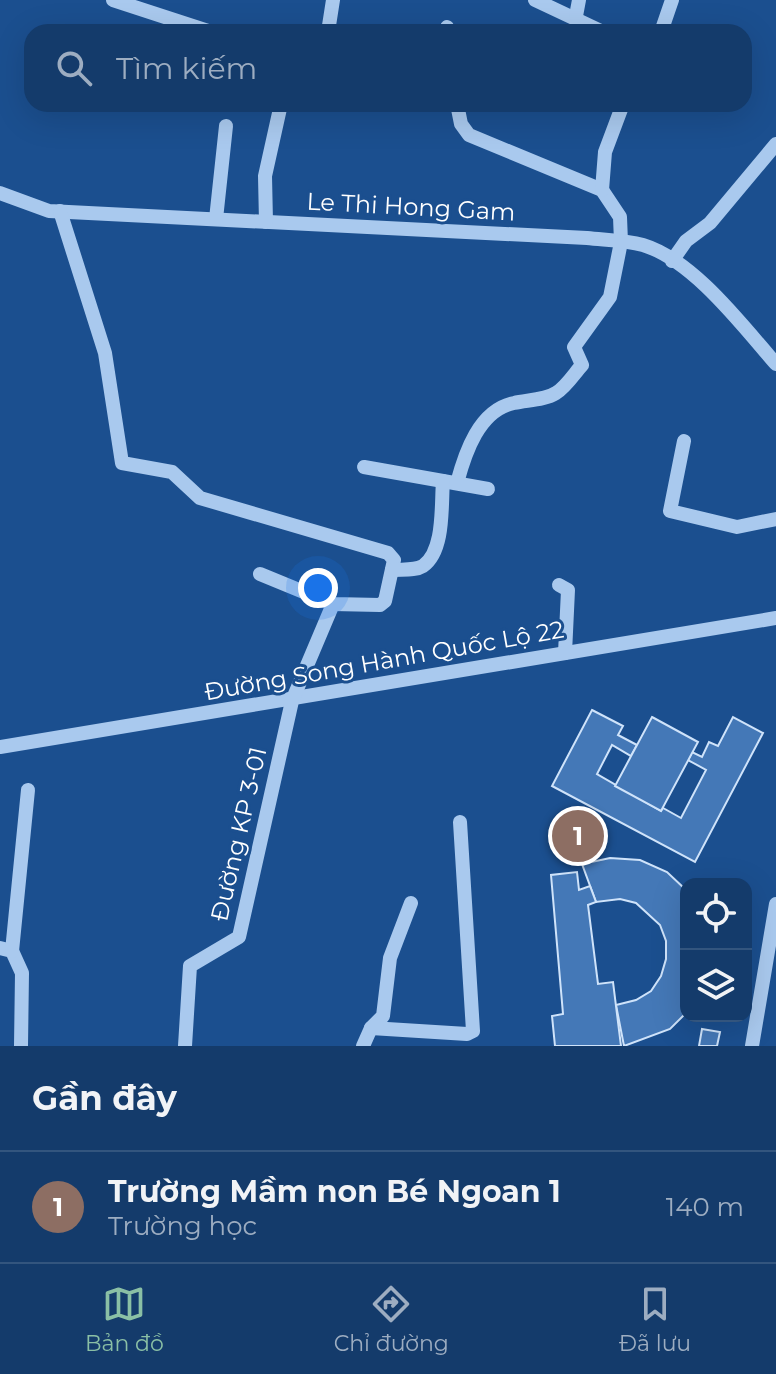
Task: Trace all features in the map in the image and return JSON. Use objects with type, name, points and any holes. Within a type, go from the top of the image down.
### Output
[{"type":"street","points":[[113,0],[186,24]]},
{"type":"street","points":[[329,24],[333,0]]},
{"type":"street","points":[[535,0],[590,24]]},
{"type":"street","points":[[576,16],[579,0]]},
{"type":"street","points":[[664,24],[672,0]]},
{"type":"street","points":[[266,222],[264,186],[279,112]]},
{"type":"street","points":[[392,570],[415,569],[431,557],[450,482],[466,446],[477,437],[486,417],[509,404],[553,395],[582,365],[574,347],[610,297],[621,242],[620,217],[602,190],[469,135],[461,124],[459,112]]},
{"type":"street","points":[[602,190],[605,152],[620,112]]},
{"type":"street","points":[[216,219],[226,126]]},
{"type":"street","points":[[672,261],[686,241],[710,223],[776,144]]},
{"type":"street","name":"Le Thi Hong Gam","points":[[0,193],[49,211],[644,245],[672,261],[714,294],[776,364]]},
{"type":"street","points":[[60,211],[105,353],[122,463],[172,472],[200,498],[388,553],[394,560],[385,601],[380,605],[333,604],[260,574]]},
{"type":"street","points":[[684,441],[670,511],[737,527],[776,519]]},
{"type":"street","points":[[364,467],[488,489]]},
{"type":"street","points":[[559,585],[568,590],[565,653]]},
{"type":"street","points":[[292,701],[333,604]]},
{"type":"street","name":"Đường Song Hành Quốc Lộ 22","points":[[0,747],[292,701],[776,618]]},
{"type":"street","name":"Đường KP 3-01","points":[[185,1046],[182,1037],[190,966],[239,937],[292,701]]},
{"type":"street","points":[[21,1046],[22,973],[6,950],[28,790]]},
{"type":"street","points":[[371,1028],[467,1034],[473,1031],[460,822]]},
{"type":"street","points":[[363,1046],[371,1028],[383,1016],[390,958],[411,903]]},
{"type":"street","points":[[752,1046],[776,904]]},
{"type":"building","points":[[592,710],[623,726],[618,735],[637,745],[631,756],[612,745],[597,774],[661,811],[663,808],[681,818],[706,770],[688,760],[692,752],[702,757],[709,742],[718,746],[733,717],[763,733],[695,862],[552,786]]},
{"type":"building","points":[[652,717],[698,742],[661,811],[615,786]]},
{"type":"building","points":[[610,858],[640,860],[667,872],[680,884],[680,1019],[670,1029],[624,1046],[616,1005],[636,1000],[651,991],[661,976],[666,959],[666,941],[660,925],[636,903],[620,899],[596,902],[582,864]]},
{"type":"building","points":[[577,872],[579,890],[590,886],[596,902],[588,905],[598,984],[613,982],[621,1046],[555,1046],[552,1016],[563,1014],[551,875]]},
{"type":"building","points":[[702,1029],[720,1032],[717,1046],[699,1046]]},
{"type":"place","name":"Trường Mầm non Bé Ngoan 1","points":[[578,836]]}]
